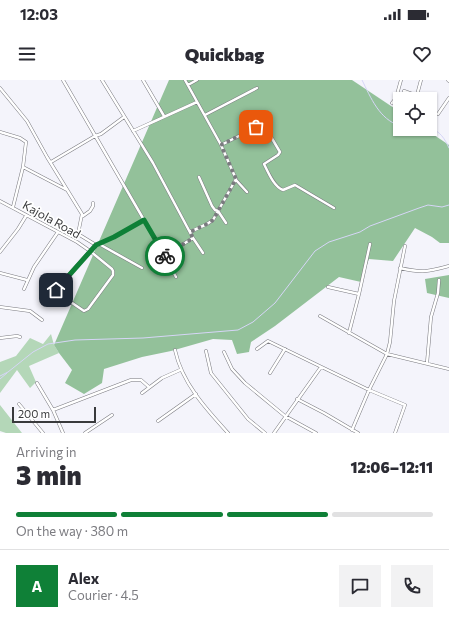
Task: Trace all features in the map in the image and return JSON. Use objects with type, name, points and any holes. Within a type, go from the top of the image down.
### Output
[{"type":"street","points":[[63,80],[176,277]]},
{"type":"street","points":[[102,80],[153,163],[193,238],[203,253]]},
{"type":"street","points":[[143,80],[164,116]]},
{"type":"street","points":[[185,80],[221,145],[236,179],[247,192]]},
{"type":"street","points":[[188,85],[197,80]]},
{"type":"street","points":[[392,103],[396,98],[401,80]]},
{"type":"street","points":[[418,92],[421,80]]},
{"type":"street","points":[[0,88],[27,120],[83,216]]},
{"type":"street","points":[[205,115],[257,88]]},
{"type":"street","points":[[438,114],[449,98]]},
{"type":"street","points":[[133,131],[197,102]]},
{"type":"street","points":[[51,162],[101,134],[124,116]]},
{"type":"street","points":[[221,145],[256,127],[264,125],[280,152],[264,164],[278,187],[284,190],[295,185],[334,208]]},
{"type":"street","points":[[0,132],[20,138],[26,142],[23,167],[13,207]]},
{"type":"street","points":[[23,167],[68,191]]},
{"type":"street","points":[[198,177],[212,206],[218,211],[226,223]]},
{"type":"street","points":[[190,232],[210,223],[236,179]]},
{"type":"street","name":"Kajola Road","points":[[0,201],[90,251],[112,269],[113,275],[88,309],[84,311],[56,292],[56,290],[90,251]]},
{"type":"street","points":[[93,203],[90,211],[83,216],[78,234],[142,268]]},
{"type":"street","points":[[0,252],[26,216]]},
{"type":"street","points":[[90,251],[97,245],[144,220]]},
{"type":"street","points":[[24,289],[34,267],[58,232]]},
{"type":"street","points":[[164,256],[193,238]]},
{"type":"street","points":[[348,333],[359,294],[370,244]]},
{"type":"street","points":[[352,430],[369,390],[387,354],[390,342],[394,302],[405,246]]},
{"type":"street","points":[[400,268],[422,272],[449,266]]},
{"type":"street","points":[[0,273],[27,280]]},
{"type":"street","points":[[427,363],[431,317],[440,280]]},
{"type":"street","points":[[328,288],[359,294]]},
{"type":"street","points":[[0,307],[30,311],[42,320]]},
{"type":"street","points":[[320,316],[387,354],[449,369]]},
{"type":"street","points":[[0,338],[17,336],[20,338]]},
{"type":"street","points":[[257,349],[268,341],[369,390],[405,405],[395,433]]},
{"type":"street","points":[[270,373],[285,349]]},
{"type":"street","points":[[175,350],[180,370],[196,394],[227,433]]},
{"type":"street","points":[[206,351],[211,373],[248,419],[265,433]]},
{"type":"street","points":[[224,352],[232,369],[241,379],[285,416],[316,433]]},
{"type":"street","points":[[274,433],[321,367]]},
{"type":"street","points":[[142,393],[162,378],[180,370]]},
{"type":"street","points":[[53,410],[131,380],[141,380],[149,387]]},
{"type":"street","points":[[37,383],[53,410],[63,433]]},
{"type":"street","points":[[158,421],[196,394]]},
{"type":"street","points":[[297,399],[358,433]]},
{"type":"street","points":[[18,404],[43,433]]},
{"type":"street","points":[[85,433],[112,415]]},
{"type":"green space","points":[[169,80],[352,80],[393,107],[393,136],[436,136],[449,145],[449,243],[440,243],[415,228],[393,261],[369,259],[361,282],[339,277],[275,326],[251,342],[249,352],[237,354],[232,340],[213,339],[171,351],[142,357],[104,369],[102,383],[84,394],[65,383],[72,370],[54,345]]},
{"type":"green space","points":[[449,275],[449,298],[427,293],[425,279]]},
{"type":"green space","points":[[51,334],[54,345],[59,353],[29,366],[36,382],[30,388],[17,370],[0,393],[0,362],[16,356],[30,338],[43,344]]},
{"type":"green space","points":[[0,405],[22,433],[6,433],[0,431]]},
{"type":"waterway","points":[[362,80],[376,107],[393,123]]},
{"type":"waterway","points":[[437,131],[442,136],[449,148]]},
{"type":"waterway","points":[[0,376],[8,372],[33,352],[48,344],[75,340],[143,338],[238,330],[253,322],[275,303],[315,251],[329,242],[360,232],[370,226],[428,205],[442,207],[449,205]]},
{"type":"waterway","points":[[0,379],[7,373]]},
{"type":"way so far","points":[[165,256],[193,238],[190,232],[210,223],[213,220],[236,179],[221,145],[256,127]]},
{"type":"route","points":[[56,290],[96,245],[114,237],[144,220],[165,256]]}]
